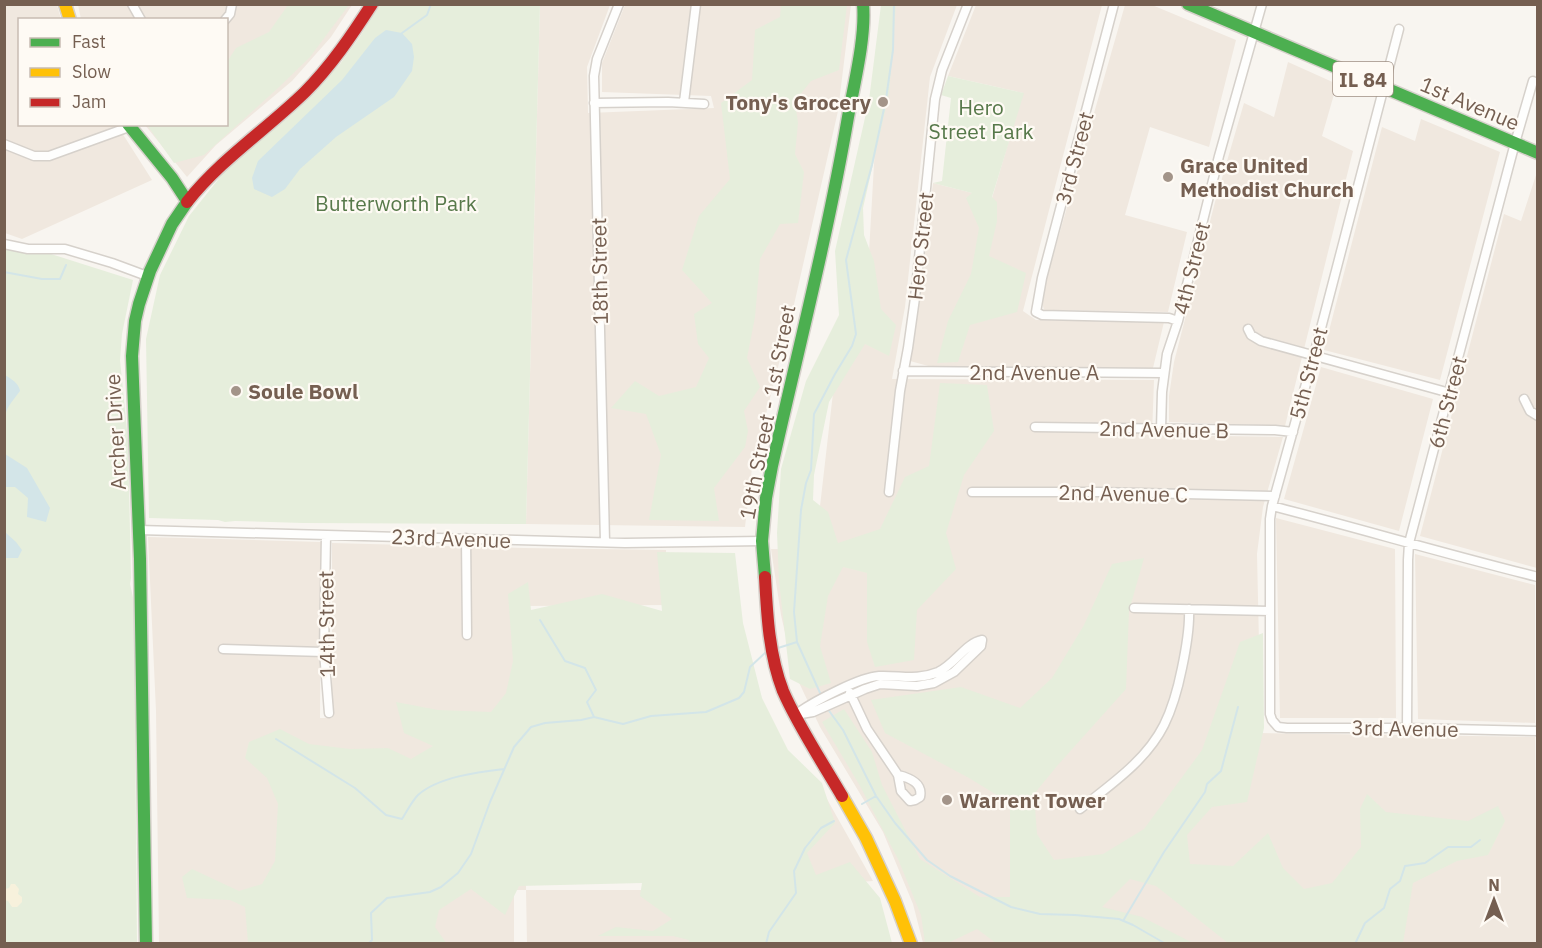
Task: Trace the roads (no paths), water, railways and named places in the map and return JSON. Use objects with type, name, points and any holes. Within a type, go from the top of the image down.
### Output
[{"type":"main road","name":"Archer Drive","points":[[146,944],[141,613],[132,355],[137,311],[147,276],[157,253],[187,201],[218,166],[312,85],[356,29],[372,4]]},
{"type":"main road","name":"1st Avenue","points":[[1188,4],[1538,153]]},
{"type":"main road","name":"19th Street - 1st Street","points":[[864,8],[854,91],[840,166],[772,466],[762,541],[768,626],[783,690],[866,838],[895,901],[910,944]]},
{"type":"main road","points":[[128,126],[172,178],[187,201]]},
{"type":"street","points":[[132,4],[140,18]]},
{"type":"street","points":[[227,18],[232,4]]},
{"type":"street","name":"18th Street","points":[[605,543],[594,76],[597,59],[619,4]]},
{"type":"street","points":[[684,102],[696,4]]},
{"type":"street","name":"Hero Street","points":[[889,492],[903,371],[915,298],[935,99],[938,82],[968,4]]},
{"type":"street","name":"3rd Street","points":[[1114,4],[1045,267],[1036,312],[1042,315],[1169,318],[1178,321]]},
{"type":"street","name":"4th Street","points":[[1161,429],[1162,392],[1167,354],[1178,321],[1219,156],[1262,4]]},
{"type":"street","name":"5th Street","points":[[1274,724],[1270,714],[1270,519],[1272,506],[1399,29]]},
{"type":"street","name":"6th Street","points":[[1407,728],[1409,543],[1533,81]]},
{"type":"street","points":[[594,103],[684,102],[704,104]]},
{"type":"street","points":[[4,144],[34,156],[49,156],[128,126]]},
{"type":"street","points":[[4,244],[28,249],[64,249],[147,276]]},
{"type":"street","points":[[1248,329],[1251,335],[1261,341],[1450,393]]},
{"type":"street","name":"2nd Avenue A","points":[[903,371],[1164,373]]},
{"type":"street","points":[[1524,399],[1530,411],[1538,416]]},
{"type":"street","name":"2nd Avenue B","points":[[1035,427],[1293,432]]},
{"type":"street","name":"2nd Avenue C","points":[[972,492],[1275,496]]},
{"type":"street","points":[[1272,506],[1538,577]]},
{"type":"street","name":"23rd Avenue","points":[[139,530],[605,543],[762,541]]},
{"type":"street","name":"14th Street","points":[[326,535],[324,652],[329,713]]},
{"type":"street","points":[[466,538],[467,635]]},
{"type":"street","points":[[1134,608],[1270,611]]},
{"type":"street","points":[[1080,809],[1122,776],[1152,744],[1164,726],[1174,702],[1185,654],[1189,609]]},
{"type":"street","points":[[982,640],[981,646],[954,672],[934,683],[917,686],[880,684],[813,712],[795,715],[812,703],[870,677],[915,678],[930,674],[950,665],[975,641],[982,640]]},
{"type":"street","points":[[223,649],[324,652]]},
{"type":"street","points":[[848,687],[867,729],[898,775]]},
{"type":"street","name":"3rd Avenue","points":[[1274,724],[1287,728],[1538,731]]},
{"type":"waterway","points":[[402,33],[427,15],[431,4]]},
{"type":"waterway","points":[[821,695],[797,642],[794,612],[801,510],[811,470],[814,414],[852,346],[856,334],[846,260],[872,165],[886,99],[893,50],[894,4]]},
{"type":"waterway","points":[[4,272],[42,279],[60,279],[66,265]]},
{"type":"waterway","points":[[540,620],[565,661],[585,668],[596,690],[587,702],[594,717]]},
{"type":"waterway","points":[[778,648],[797,642]]},
{"type":"waterway","points":[[368,944],[372,940],[371,913],[387,898],[430,892],[441,887],[458,873],[471,854],[514,747],[531,727],[594,717],[623,724],[651,716],[706,712],[739,698],[744,692],[750,667],[769,650]]},
{"type":"waterway","points":[[1123,921],[1164,852],[1205,792],[1207,784],[1221,771],[1238,707]]},
{"type":"waterway","points":[[827,708],[843,730],[876,796],[895,823],[927,860],[950,876],[1011,907],[1040,914],[1119,919],[1166,944]]},
{"type":"waterway","points":[[276,739],[355,788],[386,815],[402,819],[418,795],[436,784],[459,776],[504,769]]},
{"type":"waterway","points":[[862,804],[876,796]]},
{"type":"waterway","points":[[766,944],[769,932],[796,893],[794,871],[805,848],[821,828],[834,821]]},
{"type":"waterway","points":[[1355,944],[1365,923],[1384,908],[1390,889],[1400,881],[1405,866],[1425,863],[1448,847],[1471,847],[1480,840]]},
{"type":"place","name":"Tony's Grocery","points":[[883,102]]},
{"type":"place","name":"Grace United Methodist Church","points":[[1168,177]]},
{"type":"place","name":"Soule Bowl","points":[[236,391]]},
{"type":"place","name":"Warrent Tower","points":[[947,800]]},
{"type":"park label","name":"Hero Street Park","points":[[981,119]]},
{"type":"park label","name":"Butterworth Park","points":[[396,203]]}]
